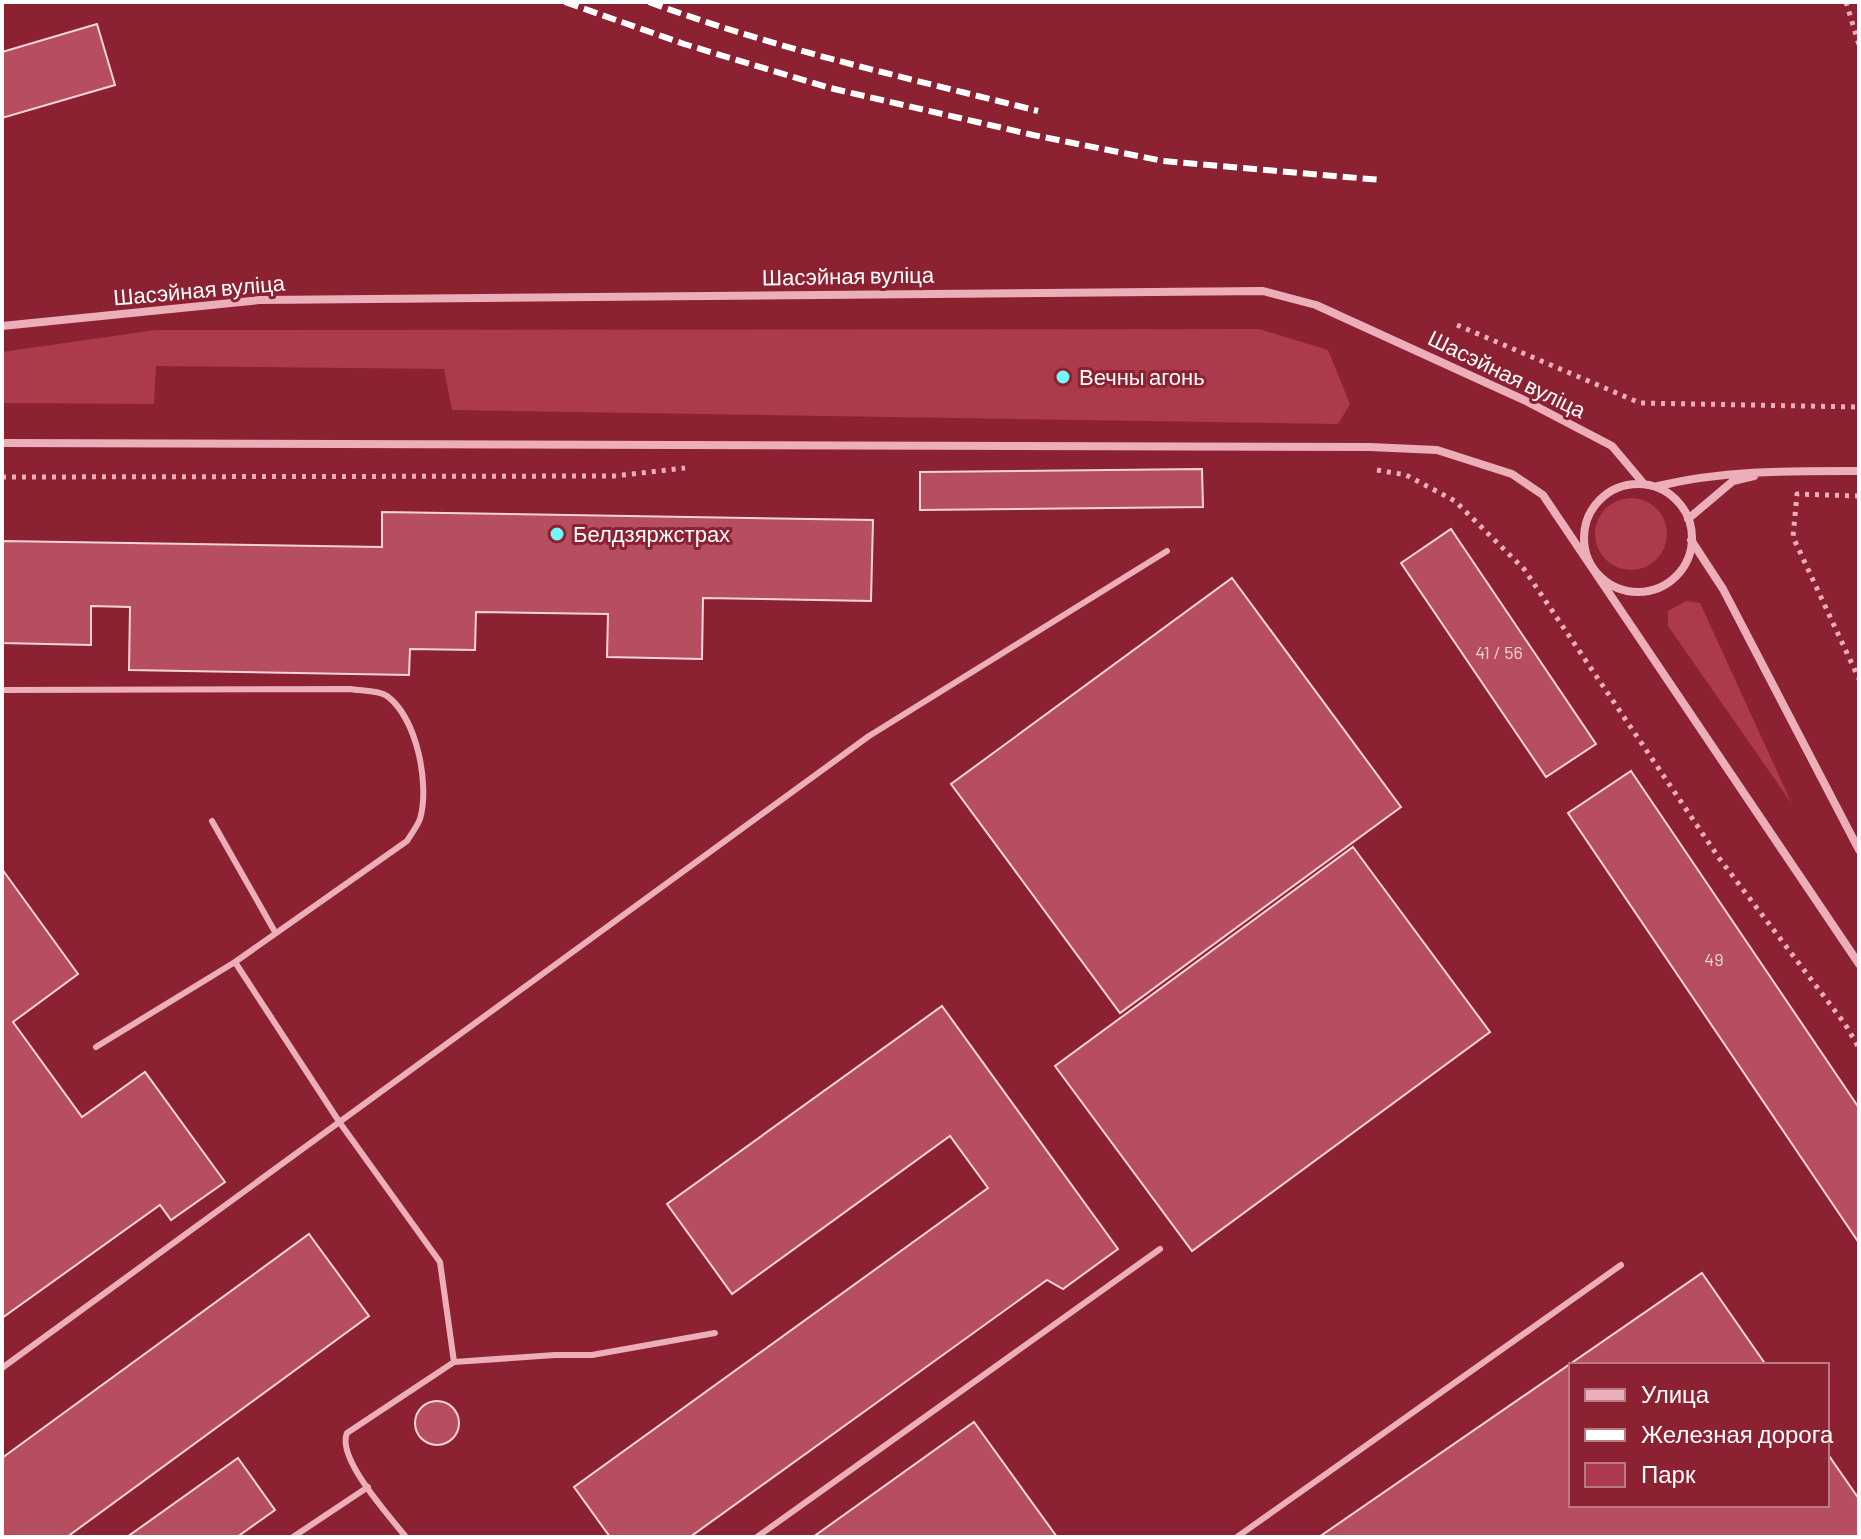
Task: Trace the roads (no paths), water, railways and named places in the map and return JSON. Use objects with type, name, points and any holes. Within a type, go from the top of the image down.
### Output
[{"type":"street","name":"Шасэйная вуліца","points":[[2,326],[260,300],[1263,291],[1316,305],[1524,400],[1612,446],[1644,484]]},
{"type":"street","points":[[2,443],[1355,447],[1437,450],[1512,474],[1543,495],[1859,964]]},
{"type":"street","points":[[1658,486],[1683,507],[1688,519],[1692,530],[1688,560],[1680,573],[1662,587],[1648,592],[1628,592],[1609,584],[1593,569],[1585,550],[1584,531],[1593,507],[1606,494],[1625,485],[1658,486],[1703,476],[1778,470],[1859,471]]},
{"type":"street","points":[[1688,519],[1733,481],[1778,470]]},
{"type":"street","points":[[1691,540],[1723,589],[1859,850]]},
{"type":"lane","points":[[2,1368],[869,736],[1167,551]]},
{"type":"lane","points":[[2,690],[350,689],[384,693],[401,709],[414,735],[424,798],[419,822],[407,841],[235,962],[96,1047]]},
{"type":"lane","points":[[212,821],[275,932]]},
{"type":"lane","points":[[235,962],[340,1123],[440,1262],[454,1362]]},
{"type":"lane","points":[[757,1537],[1160,1249]]},
{"type":"lane","points":[[1237,1537],[1621,1265]]},
{"type":"lane","points":[[406,1537],[368,1487],[344,1448],[347,1433],[454,1362],[592,1355],[715,1333]]},
{"type":"lane","points":[[293,1537],[368,1487]]},
{"type":"railway","points":[[565,2],[684,44],[830,88],[1033,135],[1163,161],[1381,180]]},
{"type":"railway","points":[[649,2],[793,48],[1038,111]]},
{"type":"place","name":"Вечны агонь","points":[[1063,377]]},
{"type":"place","name":"Белдзяржстрах","points":[[557,534]]}]
